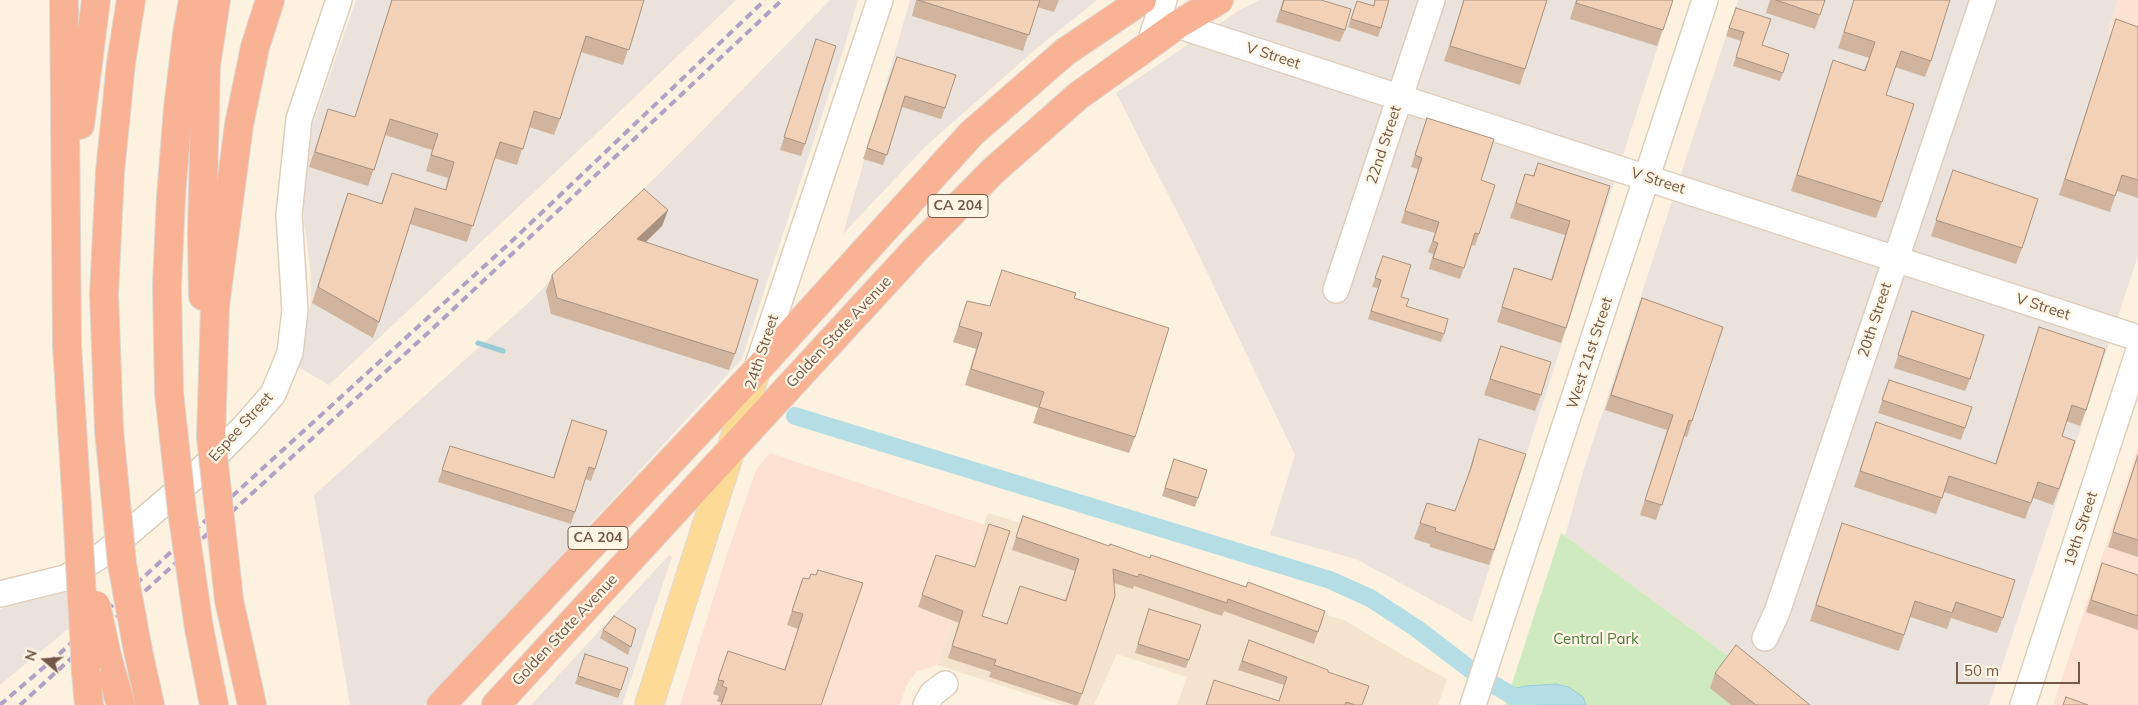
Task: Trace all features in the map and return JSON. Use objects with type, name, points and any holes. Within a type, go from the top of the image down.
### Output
[{"type":"highway","points":[[64,0],[68,345],[77,508],[97,664],[89,705]]},
{"type":"highway","points":[[66,230],[96,0]]},
{"type":"highway","points":[[131,0],[121,63],[110,181],[104,294],[108,430],[122,564],[150,705]]},
{"type":"highway","points":[[193,0],[187,34],[171,197],[168,285],[169,393],[182,511],[199,628],[214,705]]},
{"type":"highway","points":[[216,0],[206,65],[202,232],[211,437],[229,600],[252,705]]},
{"type":"highway","points":[[208,360],[239,125],[255,47],[270,0]]},
{"type":"highway","name":"CA 204","points":[[441,705],[756,371],[972,133],[1065,52],[1142,0]]},
{"type":"highway","name":"Golden State Avenue","points":[[496,705],[916,249],[992,171],[1078,96],[1177,25],[1219,0]]},
{"type":"highway","points":[[97,664],[121,705]]},
{"type":"main road","name":"24th Street","points":[[649,705],[756,371]]},
{"type":"street","name":"Espee Street","points":[[7,589],[65,578],[105,553],[194,477],[245,426],[273,394],[290,353],[295,310],[289,215],[299,119],[339,0]]},
{"type":"street","name":"24th Street","points":[[756,371],[880,0]]},
{"type":"street","points":[[1148,46],[1164,0]]},
{"type":"street","name":"22nd Street","points":[[1336,290],[1432,0]]},
{"type":"street","name":"West 21st Street","points":[[1474,705],[1705,0]]},
{"type":"street","name":"20th Street","points":[[1765,638],[1778,612],[1983,0]]},
{"type":"street","name":"V Street","points":[[1177,25],[2138,338]]},
{"type":"street","name":"19th Street","points":[[2023,705],[2138,354]]},
{"type":"street","points":[[926,705],[932,694],[944,684]]},
{"type":"shaded area","points":[[356,0],[736,0],[329,385],[293,364],[306,331],[311,301],[311,273],[302,195],[309,134]]},
{"type":"shaded area","points":[[830,0],[858,0],[742,359],[424,705],[350,705],[314,495],[526,305],[690,143]]},
{"type":"shaded area","points":[[910,0],[1097,0],[1036,49],[926,146],[843,234]]},
{"type":"shaded area","points":[[1260,0],[1673,0],[1472,622],[1356,559],[1270,535],[1295,455],[1191,239],[1116,93],[1241,9]]},
{"type":"shaded area","points":[[1738,0],[2118,0],[2107,34],[2138,45],[2138,256],[1989,705],[1790,705],[1731,658],[1565,536],[1582,475]]},
{"type":"shaded area","points":[[2118,0],[2138,0],[2138,45],[2107,34]]},
{"type":"shaded area","points":[[2138,447],[2138,705],[2053,705]]},
{"type":"shaded area","points":[[770,453],[985,525],[937,665],[916,672],[906,686],[900,705],[680,705],[728,551],[756,470]]},
{"type":"shaded area","points":[[988,513],[1344,620],[1447,679],[1438,705],[1177,705],[1187,677],[1117,654],[1094,705],[1062,705],[937,665]]},
{"type":"shaded area","points":[[669,555],[672,557],[622,705],[531,705]]},
{"type":"shaded area","points":[[69,591],[79,620],[0,685],[0,610],[7,606]]},
{"type":"green space","name":"Central Park","points":[[1561,533],[1731,658],[1790,705],[1505,705]]},
{"type":"water","points":[[1556,684],[1569,687],[1583,697],[1586,705],[1513,705],[1509,696],[1512,689],[1525,686]]},
{"type":"building","points":[[392,0],[644,0],[629,50],[586,36],[560,119],[534,111],[523,149],[500,142],[473,226],[415,208],[379,322],[318,287],[348,193],[382,204],[392,173],[446,190],[454,162],[431,155],[438,134],[390,119],[374,170],[315,152],[328,109],[355,117]]},
{"type":"building","points":[[918,0],[1040,0],[1029,35]]},
{"type":"building","points":[[1284,0],[1321,0],[1351,9],[1345,30],[1281,10]]},
{"type":"building","points":[[1375,0],[1389,0],[1381,28],[1351,19],[1357,1],[1374,6]]},
{"type":"building","points":[[1464,0],[1547,0],[1525,69],[1450,46]]},
{"type":"building","points":[[1577,0],[1673,0],[1663,30],[1576,3]]},
{"type":"building","points":[[1776,0],[1825,0],[1820,15]]},
{"type":"building","points":[[1854,0],[1950,0],[1931,61],[1901,51],[1886,95],[1914,104],[1882,202],[1797,175],[1833,60],[1865,71],[1875,42],[1844,32]]},
{"type":"building","points":[[1736,8],[1771,19],[1762,45],[1789,54],[1783,73],[1736,57],[1744,32],[1729,28]]},
{"type":"building","points":[[2116,19],[2138,27],[2138,180],[2122,175],[2115,196],[2065,179]]},
{"type":"building","points":[[816,39],[836,46],[805,144],[784,137]]},
{"type":"building","points":[[897,57],[956,75],[945,108],[905,96],[887,155],[867,148]]},
{"type":"building","points":[[1427,118],[1494,139],[1481,180],[1495,185],[1479,234],[1475,233],[1464,268],[1433,258],[1438,243],[1433,241],[1439,222],[1405,211],[1422,158],[1415,155]]},
{"type":"building","points":[[1538,163],[1610,186],[1566,328],[1502,307],[1514,268],[1552,280],[1570,221],[1516,203],[1525,174],[1534,176]]},
{"type":"building","points":[[1953,170],[2038,199],[2022,248],[1936,220]]},
{"type":"building","points":[[644,189],[668,210],[637,239],[758,280],[735,354],[557,298],[552,275]]},
{"type":"building","points":[[1383,256],[1411,265],[1401,297],[1409,299],[1406,306],[1448,319],[1444,334],[1371,311],[1381,280],[1375,278]]},
{"type":"building","points":[[1002,270],[1076,293],[1074,298],[1169,328],[1135,437],[1039,407],[1044,392],[971,369],[982,333],[959,326],[967,301],[990,306]]},
{"type":"building","points":[[1642,298],[1723,327],[1692,421],[1689,420],[1662,505],[1645,500],[1673,415],[1611,395]]},
{"type":"building","points":[[1912,311],[1984,335],[1970,379],[1898,355]]},
{"type":"building","points":[[2039,327],[2105,349],[2086,410],[2072,405],[2062,436],[2075,441],[2059,489],[2038,482],[2031,503],[1949,476],[1942,498],[1860,471],[1876,422],[1996,464]]},
{"type":"building","points":[[1501,346],[1551,362],[1541,395],[1490,379]]},
{"type":"building","points":[[1889,380],[1972,407],[1965,428],[1882,400]]},
{"type":"building","points":[[572,420],[607,431],[595,469],[589,467],[575,512],[442,470],[450,446],[554,478]]},
{"type":"building","points":[[1479,439],[1526,454],[1494,550],[1435,531],[1436,528],[1420,523],[1427,503],[1455,511],[1471,468]]},
{"type":"building","points":[[2138,455],[2138,540],[2113,532]]},
{"type":"building","points":[[1174,459],[1207,470],[1198,498],[1165,488]]},
{"type":"building","points":[[1023,516],[1109,546],[1110,544],[1150,558],[1151,555],[1246,587],[1248,582],[1325,611],[1318,632],[1228,599],[1227,603],[1139,574],[1138,577],[1113,569],[1115,596],[1082,694],[994,665],[996,660],[952,646],[963,611],[922,595],[936,555],[975,567],[989,524],[1010,531],[982,616],[1007,624],[1020,586],[1066,601],[1079,559],[1016,537]]},
{"type":"building","points":[[1842,523],[2015,580],[2003,618],[1956,602],[1952,613],[1915,601],[1904,635],[1816,605]]},
{"type":"building","points":[[2102,563],[2138,575],[2138,616],[2091,600]]},
{"type":"building","points":[[818,570],[863,583],[821,705],[721,705],[727,688],[722,686],[724,681],[718,680],[728,651],[785,670],[803,614],[792,611],[803,578],[809,579],[811,574],[816,575]]},
{"type":"building","points":[[1149,609],[1201,625],[1189,660],[1138,644]]},
{"type":"building","points":[[614,616],[636,629],[631,647],[603,630]]},
{"type":"building","points":[[1249,640],[1328,670],[1328,672],[1369,686],[1362,705],[1346,702],[1345,705],[1206,705],[1214,680],[1279,701],[1287,677],[1242,661]]},
{"type":"building","points":[[1736,645],[1810,705],[1756,705],[1715,673]]},
{"type":"building","points":[[585,654],[628,668],[621,690],[578,676]]},
{"type":"building","points":[[2066,697],[2088,705],[2063,705]]},
{"type":"waterway","points":[[478,343],[503,351]]},
{"type":"waterway","points":[[795,416],[1330,580],[1370,598],[1416,628],[1479,676],[1528,705]]},
{"type":"railway","points":[[0,705],[57,656],[513,240],[765,0]]},
{"type":"railway","points":[[20,705],[429,332],[782,0]]}]
